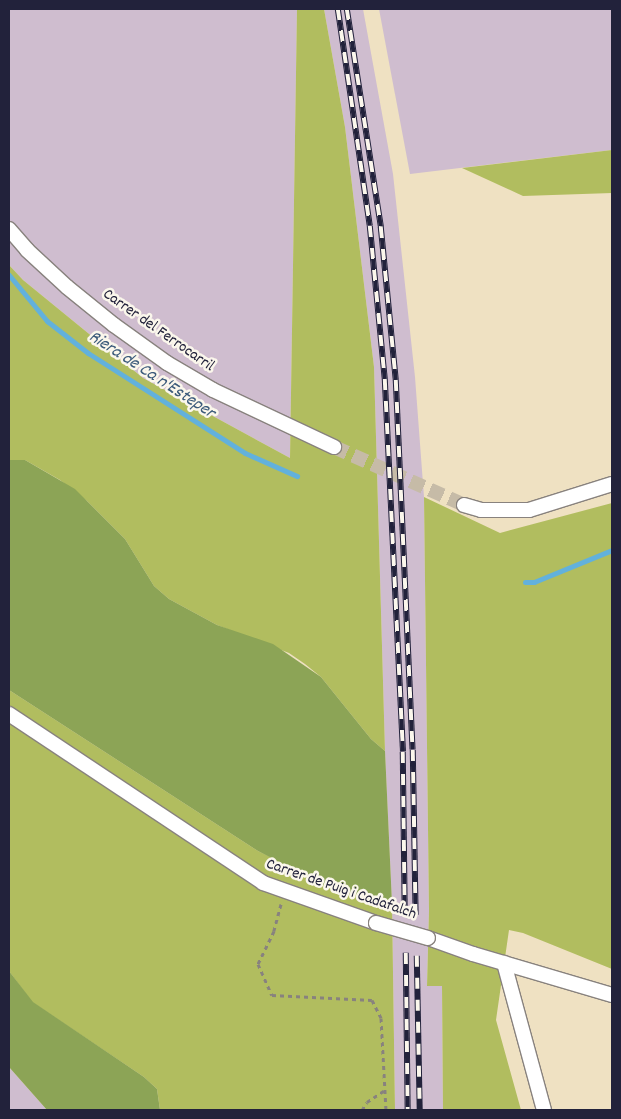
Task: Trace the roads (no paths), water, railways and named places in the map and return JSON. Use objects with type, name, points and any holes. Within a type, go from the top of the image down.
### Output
[{"type":"street","name":"Carrer del Ferrocarril","points":[[9,229],[27,250],[67,287],[114,325],[167,363],[213,390],[334,447]]},
{"type":"street","points":[[464,505],[481,510],[529,510],[612,484]]},
{"type":"street","name":"Carrer de Puig i Cadafalch","points":[[9,714],[263,883],[376,923],[612,995]]},
{"type":"street","points":[[504,963],[544,1110]]},
{"type":"waterway","name":"Riera de Ca n'Esteper","points":[[9,275],[47,321],[88,353],[245,453],[297,476]]},
{"type":"waterway","name":"Riera de Ca n'Esteper","points":[[525,582],[534,582],[612,550]]},
{"type":"tunnel","points":[[334,447],[464,505]]},
{"type":"railway","points":[[338,9],[370,226],[385,379],[403,752],[405,911]]},
{"type":"railway","points":[[347,9],[381,227],[396,380],[413,750],[416,915]]},
{"type":"railway","points":[[406,953],[408,1110]]},
{"type":"railway","points":[[417,956],[420,1110]]}]
